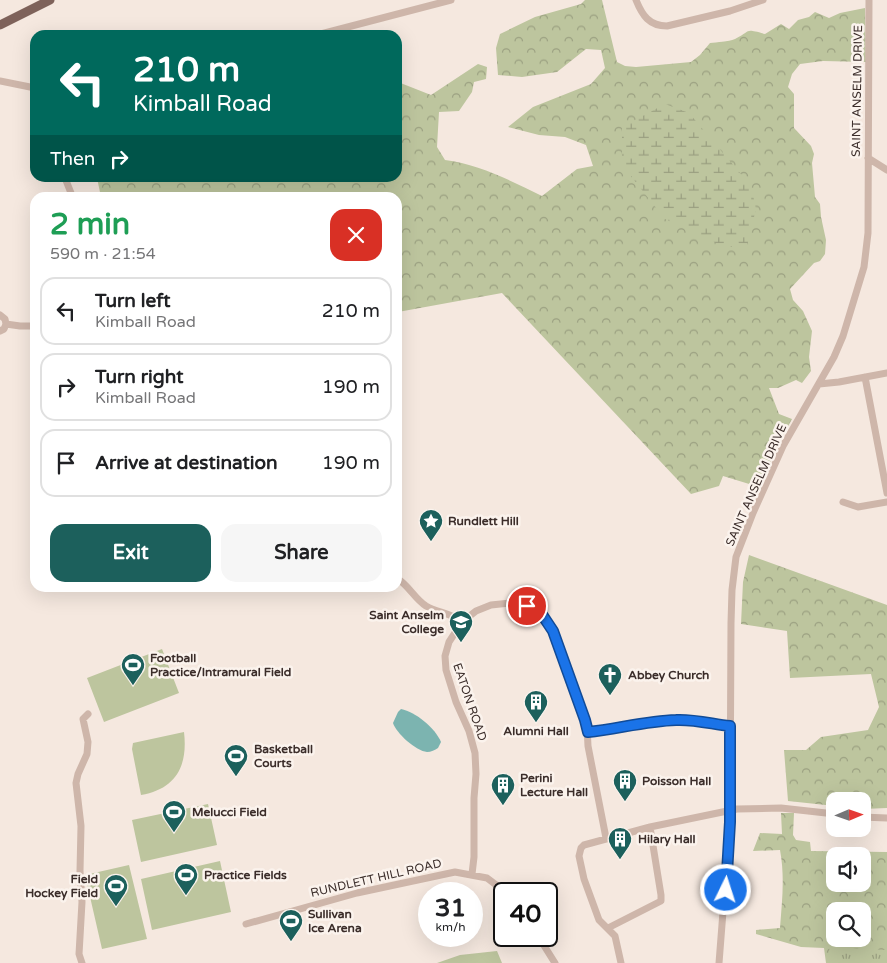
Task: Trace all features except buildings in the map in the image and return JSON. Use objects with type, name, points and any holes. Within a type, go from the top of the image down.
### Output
[{"type":"main road","points":[[0,25],[50,0]]},
{"type":"street","points":[[336,30],[451,0]]},
{"type":"street","points":[[636,0],[647,20],[658,26],[666,26],[730,12],[763,0]]},
{"type":"street","name":"SAINT ANSELM DRIVE","points":[[719,963],[726,890],[730,811],[732,590],[736,557],[753,513],[783,446],[819,384],[843,336],[864,268],[868,233],[869,0]]},
{"type":"street","points":[[0,81],[30,87]]},
{"type":"street","points":[[868,158],[887,170]]},
{"type":"street","points":[[0,315],[5,319],[6,324]]},
{"type":"street","points":[[6,324],[30,326]]},
{"type":"street","points":[[0,331],[6,324]]},
{"type":"street","points":[[819,384],[887,373]]},
{"type":"street","points":[[865,377],[887,493]]},
{"type":"street","points":[[843,502],[858,507],[887,502]]},
{"type":"street","points":[[402,582],[426,606],[454,616],[462,622],[485,607],[505,603],[527,606],[543,616],[553,631],[585,720],[588,732],[588,746],[606,838]]},
{"type":"street","name":"EATON ROAD","points":[[462,622],[449,642],[444,660],[457,704],[469,731],[475,753],[474,857],[472,874]]},
{"type":"street","points":[[82,963],[79,954],[82,902],[80,871],[81,826],[76,783],[87,754],[88,742],[83,719],[88,714]]},
{"type":"street","points":[[588,732],[648,722],[675,720],[730,726]]},
{"type":"street","points":[[621,963],[615,936],[597,917],[581,869],[579,856],[584,845],[650,827],[730,811],[781,808],[826,813]]},
{"type":"street","points":[[871,817],[887,818]]},
{"type":"street","points":[[608,928],[661,901],[662,895],[650,827]]},
{"type":"street","name":"RUNDLETT HILL ROAD","points":[[246,924],[357,892],[459,872],[487,878],[493,883]]},
{"type":"street","points":[[545,947],[555,963]]},
{"type":"green space","points":[[585,0],[602,0],[617,62],[625,66],[636,67],[691,62],[710,43],[732,40],[748,31],[765,34],[781,24],[789,29],[798,20],[809,17],[815,12],[829,18],[840,13],[865,8],[866,62],[823,61],[800,64],[792,74],[788,87],[794,94],[794,128],[811,146],[814,154],[812,163],[815,197],[820,204],[826,240],[825,254],[790,289],[793,300],[803,311],[812,331],[809,357],[811,371],[802,383],[796,380],[778,388],[769,388],[779,414],[792,419],[759,487],[723,476],[719,486],[691,494],[502,293],[402,311],[402,192],[100,192],[98,182],[402,182],[402,84],[431,95],[478,64],[487,67],[486,79],[474,82],[472,92],[459,111],[439,112],[437,147],[445,160],[482,169],[542,196],[577,169],[593,166],[586,145],[565,137],[539,135],[508,127],[533,107],[591,84],[605,68],[601,50],[586,49],[557,72],[522,77],[498,75],[496,48],[500,34],[535,17],[581,4]]},
{"type":"green space","points":[[665,104],[689,113],[751,186],[756,209],[746,249],[720,245],[665,219],[622,165],[622,127]]},
{"type":"green space","points":[[749,555],[887,605],[887,808],[871,809],[871,792],[826,792],[826,805],[788,801],[784,750],[806,750],[821,737],[868,730],[879,707],[871,674],[790,678],[787,631],[741,624],[743,582]]},
{"type":"green space","name":"Football Practice/Intramural Field","points":[[162,649],[179,693],[104,722],[87,678]]},
{"type":"green space","points":[[184,732],[184,755],[177,774],[163,787],[141,795],[132,749],[133,743]]},
{"type":"green space","name":"Melucci Field","points":[[208,804],[217,845],[141,862],[132,820]]},
{"type":"green space","points":[[781,813],[794,813],[793,835],[796,840],[810,842],[811,851],[826,851],[826,892],[871,892],[871,852],[887,852],[887,963],[826,963],[824,948],[801,947],[756,934],[756,930],[780,928],[783,889],[780,850],[753,851],[760,833],[782,834]]},
{"type":"green space","name":"Practice Fields","points":[[220,861],[231,912],[152,930],[141,879]]},
{"type":"green space","name":"Field Hockey Field","points":[[129,865],[147,939],[102,949],[85,875]]},
{"type":"green space","points":[[829,947],[887,950],[887,963],[831,963]]},
{"type":"green space","points":[[497,951],[502,963],[437,963],[460,955]]},
{"type":"water","points":[[401,709],[413,713],[430,726],[441,742],[438,748],[430,752],[423,751],[412,745],[402,736],[393,723]]},
{"type":"place","name":"Rundlett Hill","points":[[431,542]]},
{"type":"place","name":"Saint Anselm College","points":[[461,643]]},
{"type":"place","name":"Football Practice/Intramural Field","points":[[133,686]]},
{"type":"place","name":"Abbey Church","points":[[610,696]]},
{"type":"place","name":"Alumni Hall","points":[[536,723]]},
{"type":"place","name":"Basketball Courts","points":[[236,777]]},
{"type":"place","name":"Poisson Hall","points":[[625,802]]},
{"type":"place","name":"Perini Lecture Hall","points":[[503,806]]},
{"type":"place","name":"Melucci Field","points":[[174,833]]},
{"type":"place","name":"Hilary Hall","points":[[620,860]]},
{"type":"place","name":"Practice Fields","points":[[186,896]]},
{"type":"place","name":"Field Hockey Field","points":[[116,907]]},
{"type":"place","name":"Sullivan Ice Arena","points":[[291,942]]},
{"type":"route","points":[[527,606],[543,616],[553,631],[588,732],[648,722],[675,720],[730,726],[731,799],[726,890]]}]
